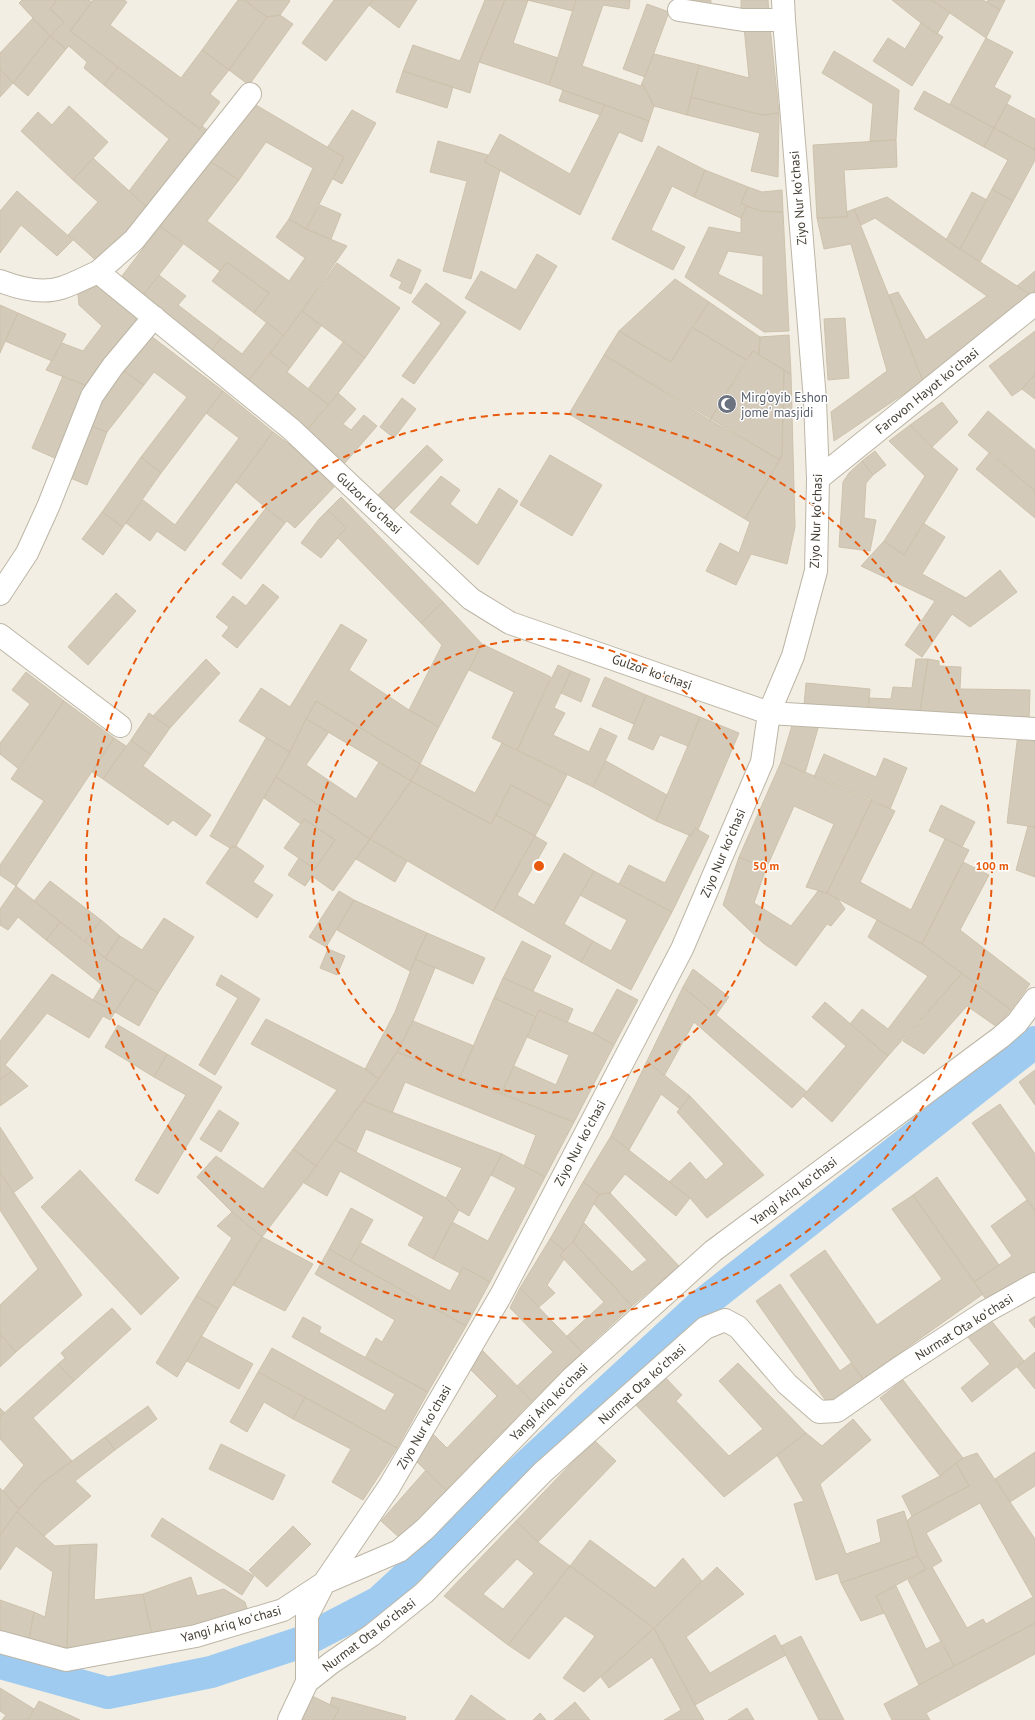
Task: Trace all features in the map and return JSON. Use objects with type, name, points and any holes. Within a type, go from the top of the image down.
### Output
[{"type":"street","points":[[679,10],[743,20],[784,10]]},
{"type":"street","name":"Ziyo Nur koʻchasi","points":[[307,1682],[307,1616],[324,1583],[389,1487],[500,1295],[682,949],[762,762],[769,713],[793,656],[816,571],[818,479],[815,400],[784,10]]},
{"type":"street","points":[[0,281],[14,286],[38,290],[60,289],[98,272],[134,240],[250,94]]},
{"type":"street","name":"Gulzor koʻchasi","points":[[98,272],[291,429],[471,600],[510,623],[769,713],[1035,729]]},
{"type":"street","name":"Farovon Hayot koʻchasi","points":[[818,479],[1035,304]]},
{"type":"street","points":[[0,594],[27,553],[45,514],[92,396],[113,366],[154,317]]},
{"type":"street","points":[[0,635],[120,726]]},
{"type":"street","name":"Yangi Ariq koʻchasi","points":[[0,1642],[66,1660],[196,1636],[283,1610],[324,1583],[399,1551],[425,1529],[572,1378],[713,1251],[1001,1037],[1016,1023],[1035,999]]},
{"type":"street","name":"Nurmat Ota koʻchasi","points":[[289,1720],[307,1682],[331,1663],[372,1635],[424,1593],[543,1472],[705,1328],[725,1320],[738,1326],[787,1384],[819,1412],[837,1411],[898,1368],[985,1312],[1035,1284]]},
{"type":"building","points":[[22,0],[55,0],[56,2],[50,9],[64,22],[50,36],[19,3]]},
{"type":"building","points":[[55,0],[89,0],[92,2],[70,31],[118,67],[104,85],[84,68],[87,62],[69,46],[66,49],[50,36],[64,22],[50,9],[56,2]]},
{"type":"building","points":[[93,0],[124,0],[127,2],[110,25],[181,78],[202,50],[229,70],[210,94],[220,102],[200,129],[70,31]]},
{"type":"building","points":[[238,0],[244,0],[267,17],[229,70],[202,50]]},
{"type":"building","points":[[244,0],[290,1],[280,15],[267,17]]},
{"type":"building","points":[[334,0],[373,0],[326,61],[302,43]]},
{"type":"building","points":[[373,0],[417,0],[399,28],[369,5]]},
{"type":"building","points":[[485,0],[505,0],[479,62],[470,93],[403,71],[413,45],[460,61]]},
{"type":"building","points":[[505,0],[528,0],[513,43],[558,58],[549,85],[479,62]]},
{"type":"building","points":[[527,0],[576,0],[573,11]]},
{"type":"building","points":[[576,0],[630,0],[629,9],[603,5],[582,66],[641,86],[642,83],[654,106],[649,121],[549,85]]},
{"type":"building","points":[[675,0],[711,0],[710,9],[674,4]]},
{"type":"building","points":[[741,0],[768,0],[769,15],[741,15]]},
{"type":"building","points":[[892,0],[931,0],[950,12],[937,34]]},
{"type":"building","points":[[931,0],[983,0],[1000,10],[986,38]]},
{"type":"building","points":[[988,0],[1005,0],[1000,10],[987,2]]},
{"type":"building","points":[[647,4],[669,12],[645,77],[623,69]]},
{"type":"building","points":[[280,15],[293,24],[249,85],[229,70],[267,17]]},
{"type":"building","points":[[33,18],[50,36],[13,83],[0,69],[0,53]]},
{"type":"building","points":[[921,23],[943,37],[912,86],[873,61],[888,38],[905,49]]},
{"type":"building","points":[[744,27],[770,27],[779,113],[762,115],[691,97],[699,65],[749,78]]},
{"type":"building","points":[[50,36],[66,49],[28,96],[13,83]]},
{"type":"building","points":[[986,38],[1013,52],[994,87],[1011,96],[994,128],[950,104]]},
{"type":"building","points":[[834,51],[899,90],[896,140],[870,141],[873,104],[822,73]]},
{"type":"building","points":[[654,54],[699,65],[687,115],[654,106],[642,83]]},
{"type":"building","points":[[118,67],[200,129],[202,126],[212,134],[150,210],[129,191],[169,139],[104,85]]},
{"type":"building","points":[[0,69],[13,83],[0,97]]},
{"type":"building","points":[[403,71],[453,87],[447,108],[396,92]]},
{"type":"building","points":[[563,90],[605,105],[601,115],[559,101]]},
{"type":"building","points":[[924,91],[994,128],[984,147],[914,109]]},
{"type":"building","points":[[691,97],[762,115],[779,113],[778,177],[751,171],[760,133],[687,115]]},
{"type":"building","points":[[1007,104],[1035,119],[1035,150],[994,128]]},
{"type":"building","points":[[256,105],[344,157],[306,229],[289,219],[313,168],[266,142],[239,180],[211,162]]},
{"type":"building","points":[[605,105],[649,121],[642,142],[619,132],[580,215],[485,162],[500,134],[570,174]]},
{"type":"building","points":[[69,106],[108,142],[73,180],[21,131],[38,112],[52,125]]},
{"type":"building","points":[[352,110],[376,123],[342,184],[333,179],[344,157],[327,148]]},
{"type":"building","points":[[994,128],[1035,150],[1035,160],[1013,201],[992,189],[1008,160],[984,147]]},
{"type":"building","points":[[896,140],[897,167],[844,170],[847,217],[817,218],[813,145]]},
{"type":"building","points":[[438,141],[488,155],[485,162],[500,170],[471,279],[443,271],[467,181],[430,172]]},
{"type":"building","points":[[658,146],[705,170],[694,197],[672,186],[651,230],[685,247],[673,270],[612,239]]},
{"type":"building","points":[[93,158],[150,210],[101,265],[68,235],[98,202],[73,180]]},
{"type":"building","points":[[211,162],[239,180],[207,221],[289,281],[305,258],[276,237],[289,219],[306,229],[347,246],[284,336],[254,313],[269,293],[227,262],[220,271],[160,226]]},
{"type":"building","points":[[705,170],[748,187],[741,203],[747,206],[741,218],[694,197]]},
{"type":"building","points":[[748,187],[762,192],[782,190],[783,212],[760,211],[741,203]]},
{"type":"building","points":[[992,189],[1013,201],[980,262],[960,249]]},
{"type":"building","points":[[17,191],[73,240],[57,256],[21,225],[0,253],[0,211]]},
{"type":"building","points":[[972,192],[987,200],[960,249],[946,240]]},
{"type":"building","points":[[887,197],[960,249],[1034,297],[923,381],[889,295],[898,292],[926,340],[987,296],[875,218],[861,225],[854,209]]},
{"type":"building","points":[[320,205],[341,214],[331,239],[306,229]]},
{"type":"building","points":[[747,206],[760,211],[783,212],[789,331],[764,332],[685,277],[709,227],[741,233],[741,218]],"holes":[[[728,251],[763,256],[763,296],[718,274]]]},
{"type":"building","points":[[854,209],[923,381],[834,441],[831,412],[887,371],[851,244],[824,249],[817,218],[847,217],[846,212]]},
{"type":"building","points":[[160,226],[184,243],[144,294],[122,276]]},
{"type":"building","points":[[537,254],[557,266],[520,330],[465,298],[481,271],[516,290]]},
{"type":"building","points":[[398,259],[421,270],[411,294],[399,288],[402,282],[390,276]]},
{"type":"building","points":[[227,262],[269,293],[254,313],[212,281]]},
{"type":"building","points":[[337,263],[400,308],[365,358],[302,311]]},
{"type":"building","points":[[1035,271],[1035,296],[1034,297],[1017,286]]},
{"type":"building","points":[[159,275],[186,296],[178,305],[221,338],[211,351],[144,294]]},
{"type":"building","points":[[675,279],[709,302],[671,362],[619,331]]},
{"type":"building","points":[[426,283],[466,312],[414,384],[402,376],[441,323],[412,302]]},
{"type":"building","points":[[101,284],[140,323],[87,386],[46,370],[62,343],[83,351],[102,326],[79,305],[78,294]]},
{"type":"building","points":[[709,302],[760,337],[759,355],[753,351],[746,360],[692,327]]},
{"type":"building","points":[[0,305],[18,313],[0,353]]},
{"type":"building","points":[[302,311],[321,326],[290,368],[270,353]]},
{"type":"building","points":[[18,313],[66,334],[52,361],[5,341]]},
{"type":"building","points":[[845,318],[849,378],[828,380],[824,319]]},
{"type":"building","points":[[267,322],[284,336],[248,381],[211,351],[221,338],[242,354]]},
{"type":"building","points":[[692,327],[746,360],[710,420],[604,355],[619,331],[671,362]]},
{"type":"building","points":[[1035,331],[1035,374],[1022,389],[1012,396],[989,366]]},
{"type":"building","points":[[789,335],[791,374],[759,355],[760,337]]},
{"type":"building","points":[[151,336],[223,391],[161,473],[141,457],[187,397],[154,372],[144,385],[124,371]]},
{"type":"building","points":[[344,341],[365,358],[329,405],[308,389]]},
{"type":"building","points":[[753,351],[784,370],[782,455],[780,460],[710,420]]},
{"type":"building","points":[[270,353],[290,368],[287,372],[329,405],[306,431],[248,381]]},
{"type":"building","points":[[604,355],[780,460],[745,519],[569,414]]},
{"type":"building","points":[[784,370],[791,374],[795,527],[787,564],[751,554],[736,585],[706,571],[720,543],[739,553],[750,522],[745,519],[782,455]]},
{"type":"building","points":[[124,371],[144,385],[107,432],[88,425],[95,407]]},
{"type":"building","points":[[1035,374],[1035,399],[1022,389]]},
{"type":"building","points":[[63,376],[87,386],[57,459],[32,448]]},
{"type":"building","points":[[223,391],[273,432],[185,551],[157,531],[150,541],[126,523],[143,500],[175,525],[239,438],[206,413]]},
{"type":"building","points":[[338,393],[356,409],[343,424],[351,430],[364,415],[377,426],[344,464],[306,431]]},
{"type":"building","points":[[402,398],[416,409],[394,438],[380,427]]},
{"type":"building","points":[[942,402],[958,422],[932,447],[910,425]]},
{"type":"building","points":[[988,411],[1035,450],[1035,491],[968,435]]},
{"type":"building","points":[[88,425],[107,432],[87,485],[68,477]]},
{"type":"building","points":[[910,425],[932,447],[958,469],[904,555],[884,541],[925,476],[889,441]]},
{"type":"building","points":[[273,432],[302,454],[334,487],[295,528],[287,521],[285,523],[236,482]]},
{"type":"building","points":[[427,445],[443,460],[393,511],[377,496]]},
{"type":"building","points":[[875,451],[886,465],[873,475],[862,461]]},
{"type":"building","points":[[990,452],[1035,491],[1035,518],[976,469]]},
{"type":"building","points":[[550,455],[602,485],[572,536],[520,505]]},
{"type":"building","points":[[141,457],[161,473],[123,527],[102,512]]},
{"type":"building","points":[[862,461],[873,475],[866,483],[864,518],[876,520],[870,551],[839,547],[843,482],[849,473]]},
{"type":"building","points":[[441,476],[460,490],[450,504],[477,525],[499,488],[518,501],[478,565],[410,512]]},
{"type":"building","points":[[341,497],[443,602],[421,623],[337,537],[346,528],[328,510]]},
{"type":"building","points":[[266,508],[285,523],[241,579],[222,564]]},
{"type":"building","points":[[328,510],[346,528],[321,558],[301,543],[319,519]]},
{"type":"building","points":[[102,512],[123,527],[103,555],[82,539]]},
{"type":"building","points":[[923,523],[945,537],[922,574],[966,598],[1000,570],[1017,592],[970,627],[952,614],[922,657],[905,645],[935,601],[861,566],[884,541],[904,555]]},
{"type":"building","points":[[263,584],[279,597],[237,648],[222,636],[229,627],[216,617],[233,596],[246,606]]},
{"type":"building","points":[[116,593],[136,611],[88,665],[68,647]]},
{"type":"building","points":[[443,602],[482,644],[439,727],[409,710],[442,645],[421,623]]},
{"type":"building","points":[[341,624],[367,640],[349,670],[409,710],[439,727],[420,764],[316,701],[290,752],[239,721],[261,688],[290,707]]},
{"type":"building","points":[[482,644],[551,677],[517,750],[492,738],[514,692],[469,670]]},
{"type":"building","points":[[206,659],[220,673],[170,728],[153,716]]},
{"type":"building","points":[[916,659],[928,659],[920,711],[868,711],[869,698],[891,699],[893,687],[912,688]]},
{"type":"building","points":[[928,659],[939,661],[939,666],[961,667],[960,689],[1030,690],[1029,721],[920,711]]},
{"type":"building","points":[[558,665],[571,671],[554,708],[565,713],[553,735],[589,752],[600,728],[617,736],[593,787],[517,750]]},
{"type":"building","points":[[571,671],[590,679],[581,702],[561,693]]},
{"type":"building","points":[[26,672],[64,701],[19,769],[0,754],[0,743],[30,704],[12,690]]},
{"type":"building","points":[[605,677],[646,695],[634,724],[592,706]]},
{"type":"building","points":[[806,683],[870,689],[868,711],[804,705]]},
{"type":"building","points":[[646,695],[700,717],[688,746],[660,735],[653,750],[628,739]]},
{"type":"building","points":[[64,701],[114,738],[16,886],[0,875],[0,865],[44,801],[11,779]]},
{"type":"building","points":[[316,701],[420,764],[411,781],[306,719]]},
{"type":"building","points":[[149,713],[170,728],[151,755],[131,740]]},
{"type":"building","points":[[700,717],[739,733],[698,830],[695,828],[691,836],[656,821]]},
{"type":"building","points":[[306,719],[329,732],[306,765],[356,799],[379,762],[411,781],[370,839],[276,777]]},
{"type":"building","points":[[793,722],[819,725],[805,773],[781,762]]},
{"type":"building","points":[[1018,734],[1035,736],[1035,827],[1007,823]]},
{"type":"building","points":[[114,738],[126,746],[103,779],[92,772]]},
{"type":"building","points":[[266,738],[290,752],[236,846],[230,848],[210,836]]},
{"type":"building","points":[[131,740],[151,755],[143,766],[211,815],[196,836],[173,820],[168,825],[103,779]]},
{"type":"building","points":[[502,743],[567,775],[551,806],[511,785],[491,824],[411,781],[420,764],[475,793]]},
{"type":"building","points":[[824,754],[876,777],[884,758],[907,768],[890,809],[814,777]]},
{"type":"building","points":[[606,761],[667,795],[656,821],[593,787]]},
{"type":"building","points":[[781,762],[872,800],[827,893],[806,887],[834,824],[794,806],[766,869],[739,857]]},
{"type":"building","points":[[276,777],[370,839],[333,891],[312,876],[305,886],[288,875],[299,858],[315,869],[335,840],[304,819],[301,824],[264,798]]},
{"type":"building","points":[[411,781],[491,824],[496,815],[535,836],[493,911],[370,839]]},
{"type":"building","points":[[511,785],[551,806],[535,836],[496,815]]},
{"type":"building","points":[[872,800],[895,811],[860,882],[911,910],[945,839],[969,850],[922,944],[827,893]]},
{"type":"building","points":[[941,805],[975,822],[962,847],[929,831]]},
{"type":"building","points":[[304,819],[335,840],[315,869],[284,848]]},
{"type":"building","points":[[1028,826],[1035,827],[1035,877],[1016,870]]},
{"type":"building","points":[[695,828],[709,836],[672,912],[619,884],[629,865],[665,883],[689,835],[691,836]]},
{"type":"building","points":[[535,836],[547,843],[517,895],[534,905],[564,853],[594,871],[564,924],[593,941],[581,962],[493,911]]},
{"type":"building","points":[[370,839],[407,861],[395,882],[356,859]]},
{"type":"building","points":[[236,846],[264,866],[253,882],[273,895],[257,918],[206,883],[230,848]]},
{"type":"building","points":[[739,857],[766,869],[754,903],[791,926],[818,891],[827,893],[838,899],[845,909],[831,926],[827,924],[796,966],[763,943],[723,905]]},
{"type":"building","points":[[963,862],[989,875],[960,930],[1030,984],[1011,1010],[922,944]]},
{"type":"building","points":[[594,871],[672,912],[631,990],[581,962],[593,941],[611,951],[627,920],[580,895]]},
{"type":"building","points":[[50,881],[101,920],[85,941],[34,901]]},
{"type":"building","points":[[16,886],[60,922],[46,940],[18,917],[8,930],[0,925],[0,909]]},
{"type":"building","points":[[339,891],[354,900],[326,947],[309,937]]},
{"type":"building","points":[[354,900],[427,933],[410,971],[337,930]]},
{"type":"building","points":[[164,918],[194,937],[158,993],[105,958],[120,936],[142,950]]},
{"type":"building","points":[[101,920],[120,936],[105,958],[85,941]]},
{"type":"building","points":[[877,920],[922,944],[962,973],[888,1056],[850,1024],[862,1009],[888,1029],[928,976],[868,937]]},
{"type":"building","points":[[60,922],[105,958],[136,979],[115,1012],[93,1000],[102,985],[46,940]]},
{"type":"building","points":[[427,933],[485,958],[473,984],[415,959]]},
{"type":"building","points":[[522,941],[551,956],[533,991],[503,978]]},
{"type":"building","points":[[328,949],[345,956],[337,975],[320,968]]},
{"type":"building","points":[[415,959],[435,968],[413,1021],[397,1052],[379,1079],[365,1069],[395,1012]]},
{"type":"building","points":[[693,969],[729,997],[716,1015],[683,987]]},
{"type":"building","points":[[962,973],[1011,1010],[997,1027],[967,1006],[924,1054],[903,1041]]},
{"type":"building","points":[[52,974],[115,1012],[110,1020],[103,1016],[89,1038],[47,1013],[5,1065],[12,1071],[0,1080],[0,1041]]},
{"type":"building","points":[[221,975],[260,999],[215,1075],[199,1065],[238,998],[216,985]]},
{"type":"building","points":[[503,978],[573,1009],[567,1023],[539,1010],[536,1017],[494,998]]},
{"type":"building","points":[[136,979],[158,993],[139,1026],[115,1012]]},
{"type":"building","points":[[683,987],[807,1092],[792,1108],[694,1022],[664,1076],[647,1061]]},
{"type":"building","points":[[617,989],[638,1000],[614,1045],[593,1033]]},
{"type":"building","points":[[494,998],[536,1017],[501,1094],[460,1077]]},
{"type":"building","points":[[825,1002],[888,1056],[832,1122],[803,1096],[846,1046],[812,1017]]},
{"type":"building","points":[[539,1010],[593,1033],[614,1045],[574,1122],[501,1094],[514,1066],[556,1085],[569,1055],[527,1037]]},
{"type":"building","points":[[266,1019],[365,1069],[379,1079],[316,1166],[293,1149],[337,1090],[251,1044]]},
{"type":"building","points":[[413,1021],[474,1046],[460,1077],[397,1052]]},
{"type":"building","points":[[118,1025],[167,1054],[154,1077],[105,1047]]},
{"type":"building","points":[[397,1052],[574,1122],[545,1177],[524,1166],[536,1135],[405,1082],[392,1113],[363,1101]]},
{"type":"building","points":[[167,1054],[222,1087],[158,1194],[135,1180],[186,1095],[154,1077]]},
{"type":"building","points":[[647,1061],[690,1096],[680,1109],[661,1094],[629,1150],[611,1136]]},
{"type":"building","points":[[1035,1070],[1035,1105],[1019,1082]]},
{"type":"building","points":[[12,1071],[28,1086],[0,1106],[0,1080]]},
{"type":"building","points":[[690,1096],[764,1175],[707,1218],[690,1198],[669,1182],[690,1162],[706,1180],[724,1164],[677,1112]]},
{"type":"building","points":[[363,1101],[502,1154],[469,1216],[459,1210],[446,1198],[462,1168],[366,1129],[356,1152],[335,1140]]},
{"type":"building","points":[[1000,1104],[1035,1154],[1035,1211],[972,1123]]},
{"type":"building","points":[[219,1110],[239,1123],[221,1152],[200,1139]]},
{"type":"building","points":[[0,1127],[33,1178],[13,1193],[0,1172]]},
{"type":"building","points":[[611,1136],[690,1198],[676,1216],[625,1174],[610,1193],[599,1194],[583,1182]]},
{"type":"building","points":[[335,1140],[446,1198],[459,1210],[433,1259],[408,1245],[424,1217],[340,1171],[327,1196],[304,1183]]},
{"type":"building","points":[[293,1149],[316,1166],[262,1237],[232,1212],[197,1177],[216,1156],[263,1189]]},
{"type":"building","points":[[502,1154],[545,1177],[490,1282],[463,1267],[460,1273],[433,1259],[452,1222],[488,1241],[516,1188],[491,1175]]},
{"type":"building","points":[[80,1170],[179,1278],[141,1315],[41,1207]]},
{"type":"building","points":[[0,1172],[82,1295],[16,1352],[0,1334],[0,1305],[38,1269],[0,1210]]},
{"type":"building","points":[[937,1177],[999,1265],[974,1282],[913,1195]]},
{"type":"building","points":[[583,1182],[599,1194],[573,1242],[564,1250],[550,1239]]},
{"type":"building","points":[[610,1193],[679,1266],[632,1306],[573,1242],[584,1223],[632,1272],[647,1260],[594,1204],[599,1194]]},
{"type":"building","points":[[913,1195],[983,1294],[863,1379],[790,1275],[825,1250],[877,1325],[942,1279],[892,1209]]},
{"type":"building","points":[[1027,1200],[1035,1211],[1035,1272],[989,1304],[974,1282],[1012,1256],[991,1226]]},
{"type":"building","points":[[351,1208],[373,1220],[350,1261],[329,1249]]},
{"type":"building","points":[[232,1212],[262,1237],[218,1309],[196,1296],[232,1238],[217,1226]]},
{"type":"building","points":[[262,1237],[313,1264],[285,1311],[233,1285]]},
{"type":"building","points":[[550,1239],[564,1250],[560,1255],[564,1259],[547,1285],[555,1293],[539,1307],[520,1288]]},
{"type":"building","points":[[573,1242],[632,1306],[582,1352],[567,1336],[604,1302],[560,1255]]},
{"type":"building","points":[[361,1243],[450,1291],[463,1267],[490,1282],[466,1326],[350,1261]]},
{"type":"building","points":[[329,1249],[466,1326],[428,1392],[365,1358],[376,1338],[382,1342],[395,1320],[315,1274]]},
{"type":"building","points":[[780,1284],[840,1371],[851,1363],[863,1379],[828,1404],[756,1301]]},
{"type":"building","points":[[520,1288],[582,1352],[532,1401],[517,1386],[553,1352],[510,1308]]},
{"type":"building","points":[[196,1296],[218,1309],[177,1377],[156,1363]]},
{"type":"building","points":[[112,1308],[131,1329],[74,1381],[58,1364],[65,1358],[61,1353]]},
{"type":"building","points":[[1035,1316],[1035,1328],[1029,1320]]},
{"type":"building","points":[[303,1317],[321,1327],[319,1332],[428,1392],[397,1448],[258,1372],[272,1348],[385,1411],[395,1394],[292,1337]]},
{"type":"building","points":[[989,1318],[1024,1361],[972,1402],[961,1388],[990,1364],[967,1336]]},
{"type":"building","points":[[0,1334],[16,1352],[0,1367]]},
{"type":"building","points":[[201,1336],[253,1364],[239,1389],[187,1361]]},
{"type":"building","points":[[482,1350],[532,1401],[446,1490],[415,1460],[433,1434],[447,1448],[497,1396],[470,1369]]},
{"type":"building","points":[[1035,1352],[1035,1389],[1017,1367]]},
{"type":"building","points":[[738,1363],[806,1433],[724,1497],[635,1404],[664,1376],[682,1395],[676,1401],[729,1456],[763,1429],[719,1381]]},
{"type":"building","points":[[58,1364],[74,1381],[33,1418],[72,1461],[42,1483],[19,1509],[3,1491],[24,1465],[0,1439],[0,1417]]},
{"type":"building","points":[[258,1372],[305,1397],[293,1419],[264,1402],[247,1432],[230,1422]]},
{"type":"building","points":[[903,1380],[963,1458],[940,1476],[880,1398]]},
{"type":"building","points":[[305,1397],[397,1448],[363,1500],[332,1482],[351,1449],[293,1419]]},
{"type":"building","points":[[148,1406],[157,1419],[115,1450],[105,1437]]},
{"type":"building","points":[[0,1408],[5,1413],[0,1417]]},
{"type":"building","points":[[853,1419],[871,1440],[820,1484],[846,1554],[881,1542],[877,1520],[904,1511],[918,1556],[841,1583],[838,1573],[816,1580],[794,1504],[804,1501],[777,1455],[806,1433],[822,1446]]},
{"type":"building","points":[[105,1437],[115,1450],[75,1481],[91,1496],[44,1536],[17,1512],[42,1483]]},
{"type":"building","points":[[594,1440],[616,1461],[538,1542],[516,1521]]},
{"type":"building","points":[[221,1444],[285,1475],[273,1500],[209,1469]]},
{"type":"building","points":[[1035,1452],[1035,1486],[1010,1502],[995,1479]]},
{"type":"building","points":[[977,1453],[1035,1539],[1035,1623],[954,1666],[908,1580],[926,1569],[918,1556],[907,1521],[912,1516],[969,1486],[956,1463],[963,1458]],"holes":[[[980,1503],[1033,1597],[986,1624],[983,1619],[967,1628],[932,1567],[942,1561],[926,1533]]]},
{"type":"building","points":[[956,1463],[969,1486],[912,1516],[902,1496],[940,1476]]},
{"type":"building","points":[[426,1470],[446,1490],[402,1540],[381,1521]]},
{"type":"building","points":[[0,1488],[19,1509],[0,1535]]},
{"type":"building","points":[[17,1512],[55,1546],[70,1545],[67,1648],[29,1639],[34,1612],[45,1617],[53,1572],[16,1546],[0,1570],[0,1535]]},
{"type":"building","points":[[162,1518],[254,1576],[242,1595],[151,1536]]},
{"type":"building","points":[[516,1521],[538,1542],[570,1566],[508,1645],[444,1596]],"holes":[[[517,1559],[534,1573],[503,1609],[483,1594]]]},
{"type":"building","points":[[293,1526],[311,1544],[267,1587],[249,1570]]},
{"type":"building","points":[[590,1540],[655,1588],[683,1558],[702,1581],[654,1628],[570,1566]]},
{"type":"building","points":[[97,1544],[94,1600],[143,1594],[153,1639],[67,1648],[70,1545]]},
{"type":"building","points":[[918,1556],[926,1569],[876,1596],[884,1613],[861,1621],[841,1583]]},
{"type":"building","points":[[570,1566],[654,1628],[584,1692],[563,1678],[595,1636],[565,1616],[529,1659],[508,1645]]},
{"type":"building","points":[[717,1567],[744,1594],[686,1637],[710,1673],[775,1635],[786,1655],[695,1705],[654,1628]]},
{"type":"building","points":[[191,1577],[197,1596],[224,1589],[245,1602],[249,1614],[153,1639],[143,1594]]},
{"type":"building","points":[[896,1586],[926,1649],[942,1641],[954,1666],[919,1685],[876,1596]]},
{"type":"building","points":[[0,1600],[34,1612],[29,1639],[0,1632]]},
{"type":"building","points":[[1035,1623],[1035,1654],[926,1713],[930,1720],[892,1720],[884,1704]]},
{"type":"building","points":[[654,1628],[704,1720],[664,1720],[681,1710],[652,1657],[609,1688],[601,1677]]},
{"type":"building","points":[[801,1636],[844,1720],[819,1720],[781,1646]]},
{"type":"building","points":[[0,1688],[34,1709],[28,1720],[2,1720],[6,1715],[0,1711]]},
{"type":"building","points":[[471,1695],[506,1720],[455,1720]]},
{"type":"building","points":[[312,1696],[339,1709],[333,1720],[301,1720]]},
{"type":"building","points":[[332,1697],[406,1717],[405,1720],[333,1720],[339,1709],[330,1705]]},
{"type":"building","points":[[39,1701],[80,1720],[28,1720]]},
{"type":"building","points":[[575,1702],[590,1720],[554,1720]]},
{"type":"building","points":[[747,1708],[754,1720],[728,1720]]},
{"type":"building","points":[[540,1713],[546,1720],[533,1720]]},
{"type":"waterway","points":[[0,1663],[108,1693],[211,1672],[302,1642],[379,1602],[699,1307],[1035,1042]]},
{"type":"place","name":"Mirg‘oyib Eshon jome' masjidi","points":[[727,404]]}]
